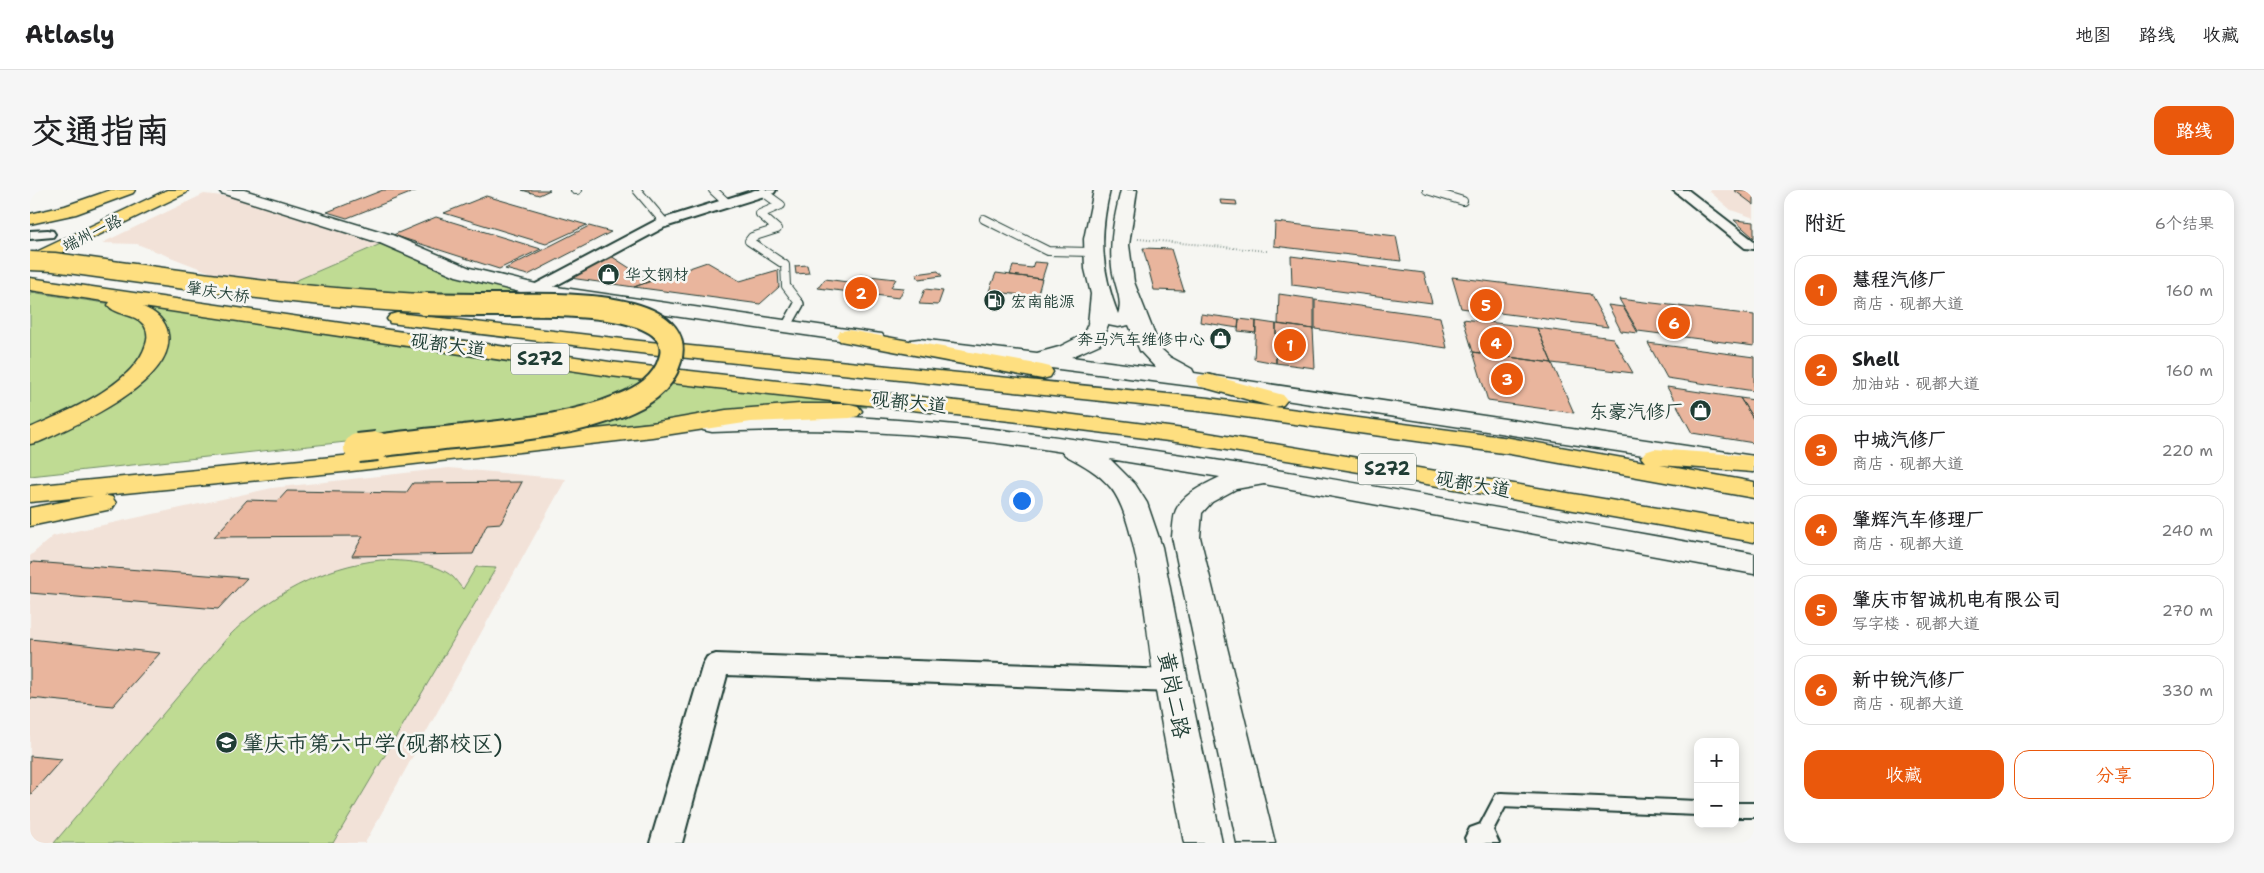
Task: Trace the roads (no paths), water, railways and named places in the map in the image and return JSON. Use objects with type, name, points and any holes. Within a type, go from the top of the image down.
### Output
[{"type":"main road","points":[[30,219],[70,210],[127,190]]},
{"type":"main road","name":"端州一路","points":[[30,248],[155,190]]},
{"type":"main road","name":"端州一路","points":[[30,263],[180,190]]},
{"type":"main road","points":[[30,241],[115,209]]},
{"type":"main road","points":[[30,263],[54,262],[298,294],[369,301],[598,307],[643,318],[668,335],[673,346],[673,358],[669,372],[657,384],[641,396],[592,416],[557,424],[351,456],[30,517]]},
{"type":"main road","name":"肇庆大桥","points":[[30,263],[405,320]]},
{"type":"main road","name":"S272","points":[[30,284],[62,288]]},
{"type":"main road","points":[[30,436],[97,404],[129,383],[148,364],[158,349],[159,336],[154,324],[141,311],[62,288]]},
{"type":"main road","name":"砚都大道","points":[[62,288],[610,369],[1019,415],[1184,436],[1349,462],[1754,533]]},
{"type":"main road","name":"砚都大道","points":[[405,320],[640,347],[1208,405],[1510,446],[1754,490]]},
{"type":"main road","points":[[848,336],[1208,405]]},
{"type":"main road","points":[[1207,381],[1388,430]]},
{"type":"main road","points":[[30,480],[351,456],[652,430],[701,420],[755,414],[812,411],[1019,415]]},
{"type":"main road","points":[[1510,446],[1754,464]]},
{"type":"main road","points":[[30,494],[351,456]]},
{"type":"street","points":[[227,190],[386,239],[463,272],[536,290],[848,336],[1207,381],[1754,464]]},
{"type":"street","points":[[1102,190],[1095,215],[1091,252],[1100,295],[1109,318],[1118,321],[1128,319],[1132,302]]},
{"type":"street","points":[[1129,190],[1120,238],[1122,278],[1144,340],[1152,354],[1164,365],[1207,381]]},
{"type":"street","points":[[1680,190],[1750,245],[1754,245]]},
{"type":"street","points":[[536,290],[665,223],[766,191]]},
{"type":"street","points":[[30,235],[48,234]]},
{"type":"street","points":[[1030,359],[1066,352],[1092,339],[1098,324],[1100,295]]},
{"type":"street","points":[[652,430],[746,422],[830,422],[928,427],[1064,444],[1275,477],[1754,564]]},
{"type":"street","name":"黄岗二路","points":[[1064,444],[1100,464],[1122,484],[1133,503],[1148,547],[1171,681],[1203,843]]},
{"type":"street","points":[[1256,843],[1186,538],[1189,511],[1203,496],[1230,482],[1275,477]]},
{"type":"street","points":[[1148,547],[1167,542],[1188,553]]},
{"type":"street","points":[[666,843],[716,664],[1171,681]]},
{"type":"lane","points":[[637,190],[665,223]]},
{"type":"lane","points":[[713,190],[727,203]]},
{"type":"lane","points":[[1427,190],[1463,201]]},
{"type":"lane","points":[[766,191],[781,205],[760,214],[777,229],[752,237],[749,241],[785,265],[786,286],[799,303],[786,327]]},
{"type":"lane","points":[[984,219],[1048,251],[1091,252]]},
{"type":"lane","points":[[1482,841],[1501,800],[1694,808]]},
{"type":"lane","points":[[1739,810],[1754,810]]},
{"type":"place","name":"华文钢材","points":[[609,274]]},
{"type":"place","name":"Shell","points":[[861,293]]},
{"type":"place","name":"宏南能源","points":[[995,301]]},
{"type":"place","name":"肇庆市智诚机电有限公司","points":[[1486,305]]},
{"type":"place","name":"新中锐汽修厂","points":[[1674,323]]},
{"type":"place","name":"奔马汽车维修中心","points":[[1221,339]]},
{"type":"place","name":"肇辉汽车修理厂","points":[[1496,343]]},
{"type":"place","name":"慧程汽修厂","points":[[1290,345]]},
{"type":"place","name":"中城汽修厂","points":[[1507,379]]},
{"type":"place","name":"东豪汽修厂","points":[[1700,411]]},
{"type":"place","name":"肇庆市第六中学(砚都校区)","points":[[226,743]]}]
